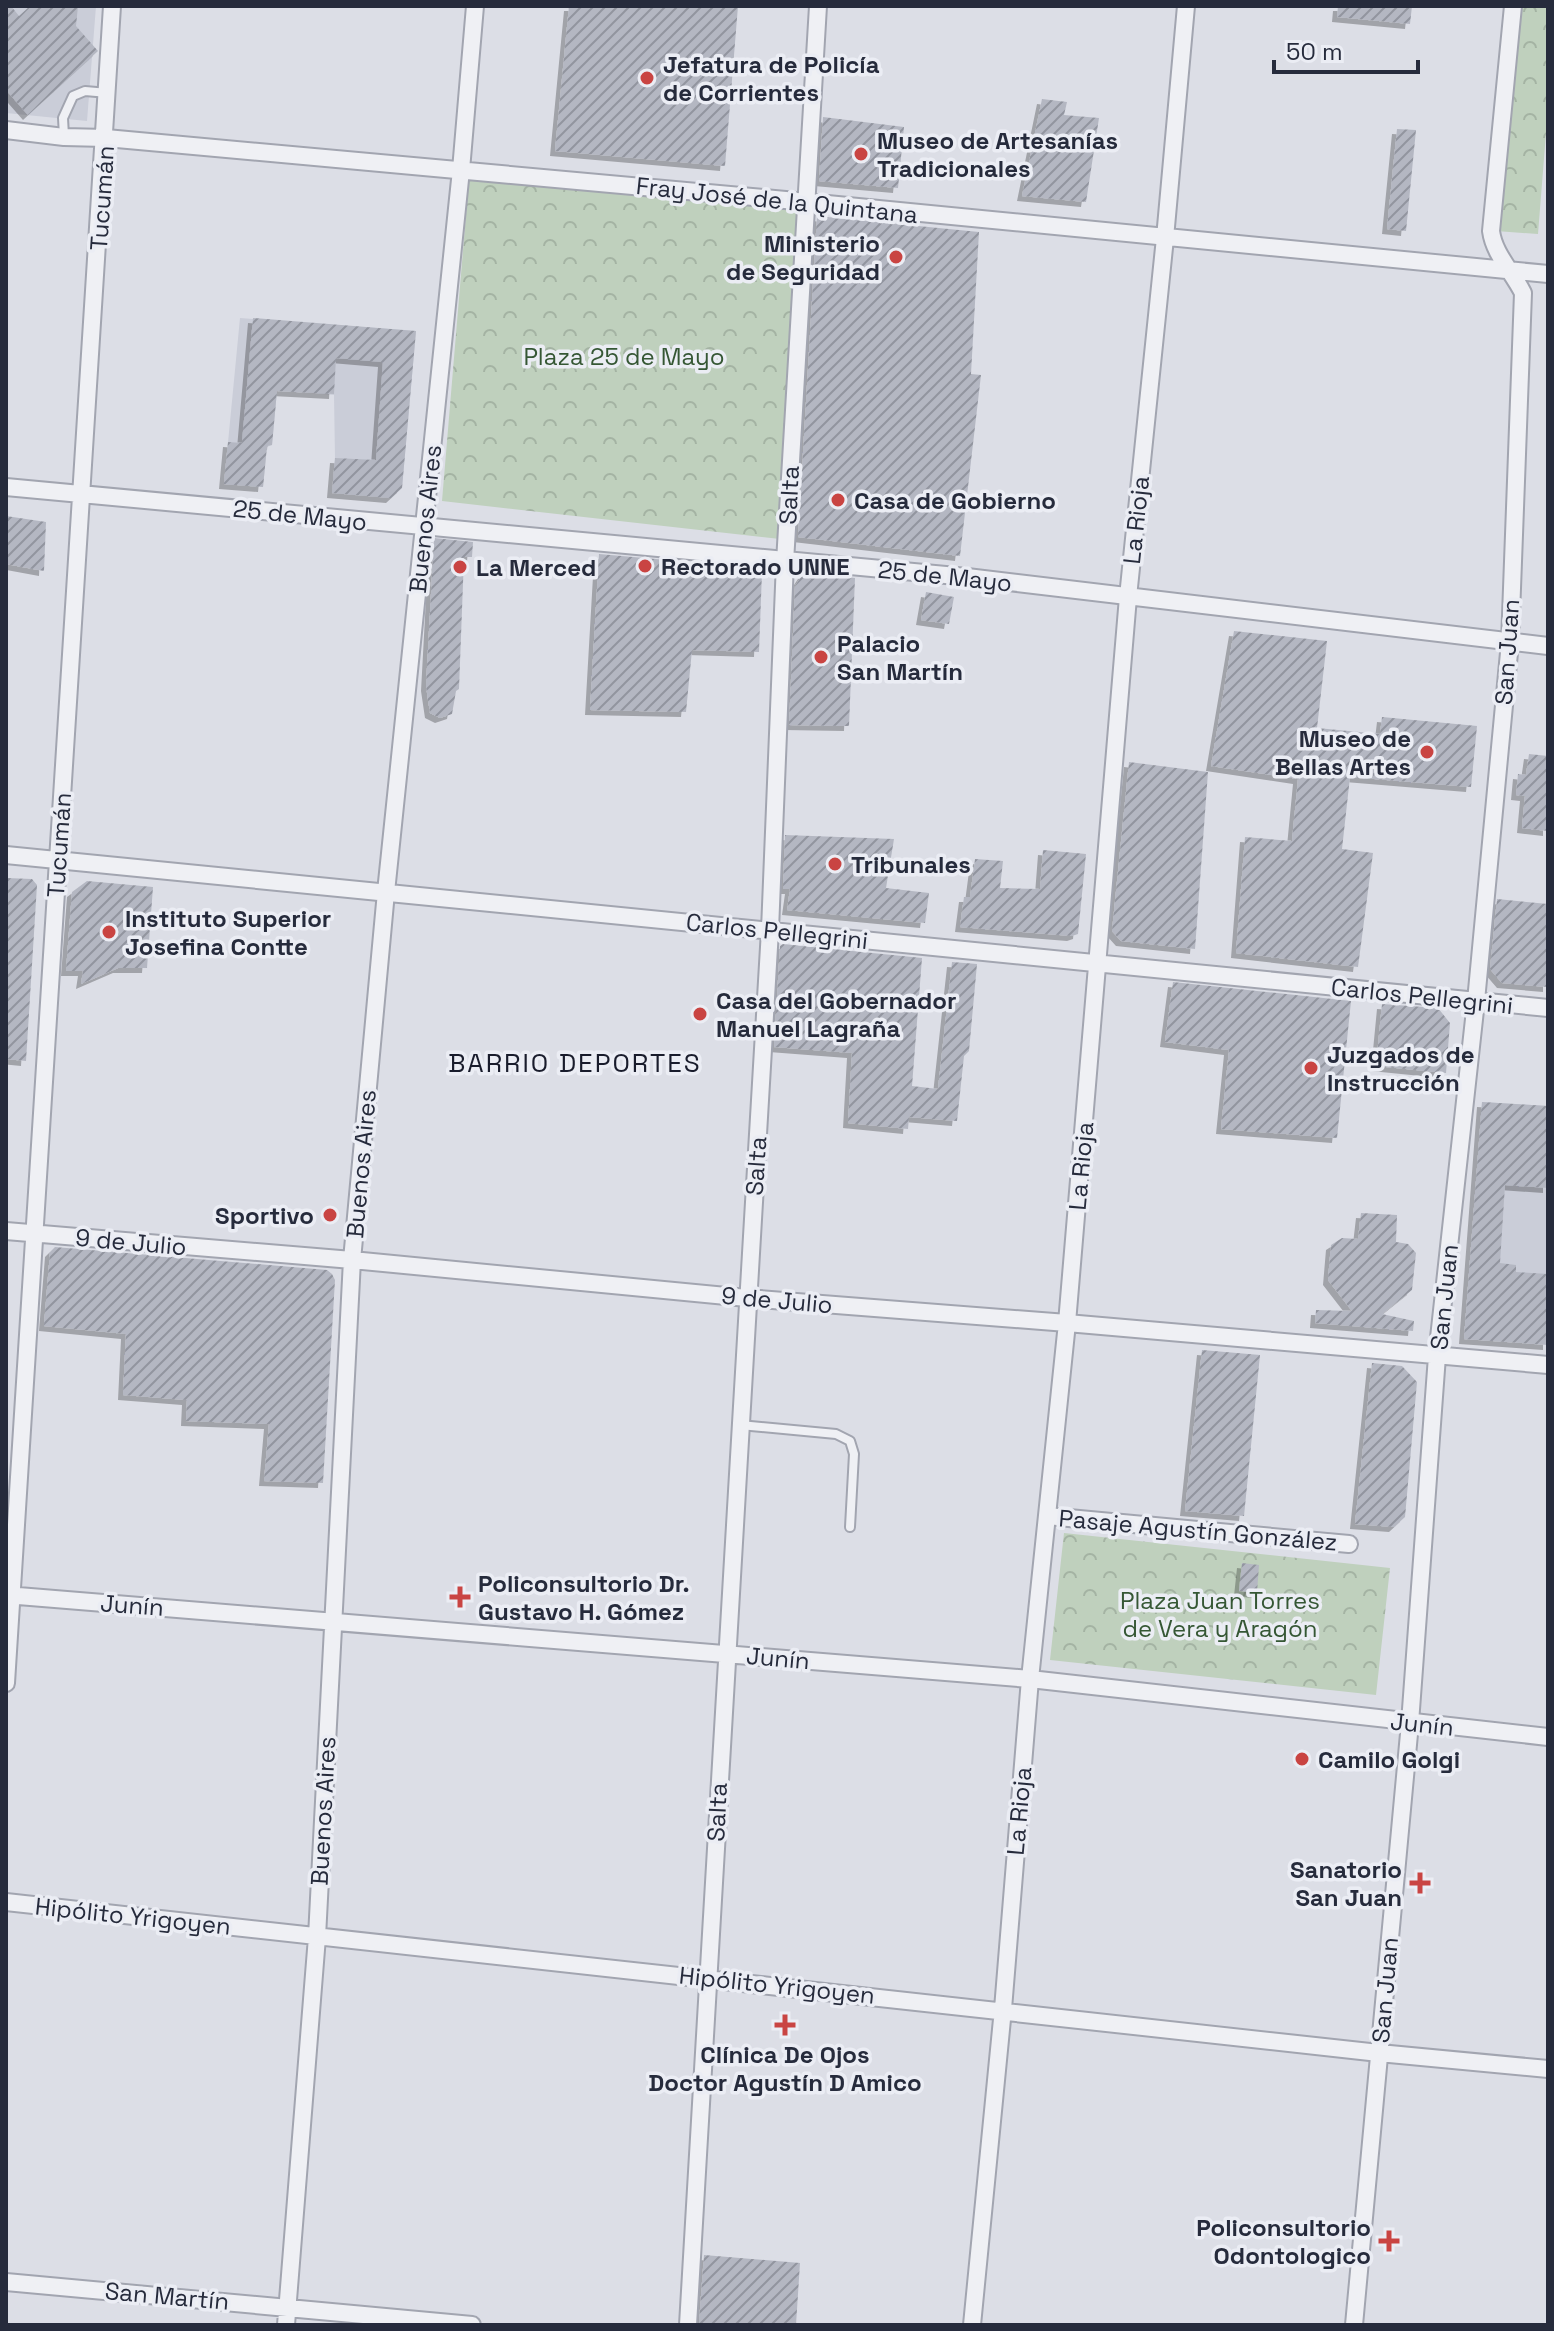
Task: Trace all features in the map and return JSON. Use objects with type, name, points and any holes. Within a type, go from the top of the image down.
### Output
[{"type":"street","name":"Tucumán","points":[[6,1683],[9,1596],[106,138],[112,6]]},
{"type":"street","name":"Buenos Aires","points":[[286,2325],[317,1937],[352,1260],[475,6]]},
{"type":"street","name":"Salta","points":[[688,2325],[770,930],[785,562],[818,6]]},
{"type":"street","name":"La Rioja","points":[[972,2325],[1003,2009],[1030,1679],[1067,1323],[1128,597],[1186,6]]},
{"type":"street","name":"San Juan","points":[[1354,2325],[1410,1723],[1437,1356],[1476,1001],[1510,642],[1523,293],[1512,271],[1493,248],[1491,231],[1513,6]]},
{"type":"street","name":"Fray José de la Quintana","points":[[6,130],[807,202],[1548,274]]},
{"type":"street","name":"25 de Mayo","points":[[6,487],[967,577],[1548,646]]},
{"type":"street","name":"Carlos Pellegrini","points":[[6,855],[1548,1008]]},
{"type":"street","name":"9 de Julio","points":[[6,1231],[747,1298],[1548,1365]]},
{"type":"street","name":"Pasaje Agustín González","points":[[1047,1516],[1349,1544]]},
{"type":"street","name":"Junín","points":[[9,1596],[1030,1679],[1548,1737]]},
{"type":"street","name":"Hipólito Yrigoyen","points":[[6,1902],[1548,2069]]},
{"type":"street","name":"San Martín","points":[[6,2282],[472,2325]]},
{"type":"lane","points":[[64,137],[63,118],[73,96],[85,91],[108,93]]},
{"type":"lane","points":[[740,1425],[836,1434],[850,1441],[854,1454],[850,1527]]},
{"type":"shaded area","points":[[6,6],[96,6],[87,121],[6,113]]},
{"type":"shaded area","points":[[240,318],[416,331],[402,488],[391,498],[332,493],[334,395],[277,390],[272,445],[267,447],[263,487],[224,484]]},
{"type":"shaded area","points":[[1482,1102],[1548,1106],[1548,1297],[1468,1291]]},
{"type":"green space","points":[[1519,6],[1548,6],[1548,108],[1538,234],[1496,231]]},
{"type":"green space","name":"Plaza 25 de Mayo","points":[[469,179],[801,205],[780,539],[442,501]]},
{"type":"green space","name":"Plaza Juan Torres de Vera y Aragón","points":[[1064,1533],[1390,1568],[1376,1695],[1050,1660]]},
{"type":"building","points":[[6,6],[11,6],[19,16],[30,6],[78,6],[76,26],[98,51],[28,115],[6,90]]},
{"type":"building","name":"Jefatura de Policía de Corrientes","points":[[569,6],[738,6],[725,166],[555,151]]},
{"type":"building","points":[[1338,6],[1412,6],[1410,24],[1337,17]]},
{"type":"building","points":[[1042,99],[1067,102],[1064,115],[1099,118],[1086,202],[1022,196]]},
{"type":"building","name":"Museo de Artesanías Tradicionales","points":[[823,117],[904,127],[898,188],[819,181]]},
{"type":"building","points":[[1397,129],[1416,130],[1406,231],[1387,229]]},
{"type":"building","points":[[817,216],[979,232],[971,374],[981,375],[960,556],[798,537]]},
{"type":"building","points":[[253,318],[416,331],[402,488],[391,498],[332,493],[335,458],[376,460],[383,362],[336,358],[334,394],[277,391],[272,445],[267,446],[263,487],[224,484],[228,442],[242,443]]},
{"type":"building","points":[[6,516],[46,522],[44,571],[6,564]]},
{"type":"building","points":[[434,538],[473,542],[472,557],[464,557],[459,689],[452,714],[440,718],[430,713],[426,686]]},
{"type":"building","name":"Rectorado UNNE","points":[[599,554],[758,568],[762,572],[759,652],[692,650],[686,712],[590,710]]},
{"type":"building","name":"Palacio San Martín","points":[[803,574],[855,578],[849,726],[789,725],[795,586]]},
{"type":"building","points":[[926,592],[954,597],[949,624],[921,620]]},
{"type":"building","points":[[1234,631],[1327,641],[1317,728],[1380,734],[1382,717],[1477,726],[1471,787],[1350,777],[1342,849],[1373,853],[1358,967],[1236,953],[1245,837],[1292,841],[1298,779],[1211,766]]},
{"type":"building","points":[[1529,754],[1548,756],[1548,831],[1522,828],[1525,796],[1516,795],[1518,774],[1526,775]]},
{"type":"building","points":[[1129,762],[1208,772],[1195,949],[1121,941],[1112,931]]},
{"type":"building","name":"Tribunales","points":[[785,835],[894,839],[886,888],[929,893],[925,923],[787,910],[790,889],[783,889]]},
{"type":"building","points":[[1043,850],[1086,854],[1078,934],[960,927],[964,897],[970,897],[975,859],[1003,861],[1000,888],[1040,889]]},
{"type":"building","points":[[6,878],[32,879],[37,885],[26,1061],[6,1059]]},
{"type":"building","name":"Instituto Superior Josefina Contte","points":[[87,881],[153,887],[147,968],[118,968],[81,984],[83,971],[66,971],[72,892]]},
{"type":"building","points":[[1497,899],[1548,904],[1548,987],[1502,983],[1490,969]]},
{"type":"building","points":[[780,946],[922,958],[912,1086],[938,1089],[952,962],[977,964],[969,1051],[964,1056],[957,1121],[909,1117],[908,1129],[848,1123],[852,1053],[774,1047]]},
{"type":"building","points":[[1173,982],[1351,1001],[1337,1138],[1221,1129],[1229,1050],[1165,1042]]},
{"type":"building","points":[[1382,1004],[1438,1008],[1450,1023],[1446,1073],[1376,1066]]},
{"type":"building","points":[[1482,1102],[1548,1106],[1548,1188],[1505,1185],[1500,1263],[1516,1265],[1516,1272],[1548,1274],[1548,1345],[1464,1339]]},
{"type":"building","points":[[1361,1213],[1397,1215],[1396,1242],[1408,1244],[1416,1253],[1412,1290],[1382,1314],[1414,1321],[1413,1331],[1315,1323],[1316,1310],[1352,1311],[1328,1280],[1331,1245],[1342,1238],[1358,1239]]},
{"type":"building","points":[[55,1247],[327,1270],[332,1274],[335,1280],[323,1483],[264,1481],[269,1424],[186,1421],[187,1400],[123,1395],[126,1334],[44,1326],[50,1252]]},
{"type":"building","points":[[1202,1350],[1260,1355],[1244,1516],[1185,1511]]},
{"type":"building","points":[[1372,1363],[1402,1366],[1417,1382],[1405,1517],[1394,1527],[1355,1524]]},
{"type":"building","points":[[1242,1563],[1259,1565],[1257,1593],[1239,1591]]},
{"type":"building","points":[[704,2255],[800,2263],[796,2325],[699,2323]]},
{"type":"place","name":"Jefatura de Policía de Corrientes","points":[[647,78]]},
{"type":"place","name":"Museo de Artesanías Tradicionales","points":[[861,154]]},
{"type":"place","name":"Ministerio de Seguridad","points":[[896,257]]},
{"type":"place","name":"Casa de Gobierno","points":[[838,500]]},
{"type":"place","name":"Rectorado UNNE","points":[[645,566]]},
{"type":"place","name":"La Merced","points":[[460,567]]},
{"type":"place","name":"Palacio San Martín","points":[[821,657]]},
{"type":"place","name":"Museo de Bellas Artes","points":[[1427,752]]},
{"type":"place","name":"Tribunales","points":[[835,864]]},
{"type":"place","name":"Instituto Superior Josefina Contte","points":[[109,932]]},
{"type":"place","name":"Casa del Gobernador Manuel Lagraña","points":[[700,1014]]},
{"type":"place","name":"Juzgados de Instrucción","points":[[1311,1068]]},
{"type":"place","name":"Sportivo","points":[[330,1215]]},
{"type":"place","name":"Policonsultorio Dr. Gustavo H. Gómez","points":[[460,1597]]},
{"type":"place","name":"Camilo Golgi","points":[[1302,1759]]},
{"type":"place","name":"Sanatorio San Juan","points":[[1420,1883]]},
{"type":"place","name":"Clínica De Ojos Doctor Agustín D Amico","points":[[785,2025]]},
{"type":"place","name":"Policonsultorio Odontologico","points":[[1389,2241]]},
{"type":"district","name":"BARRIO DEPORTES","points":[[575,1063]]}]
